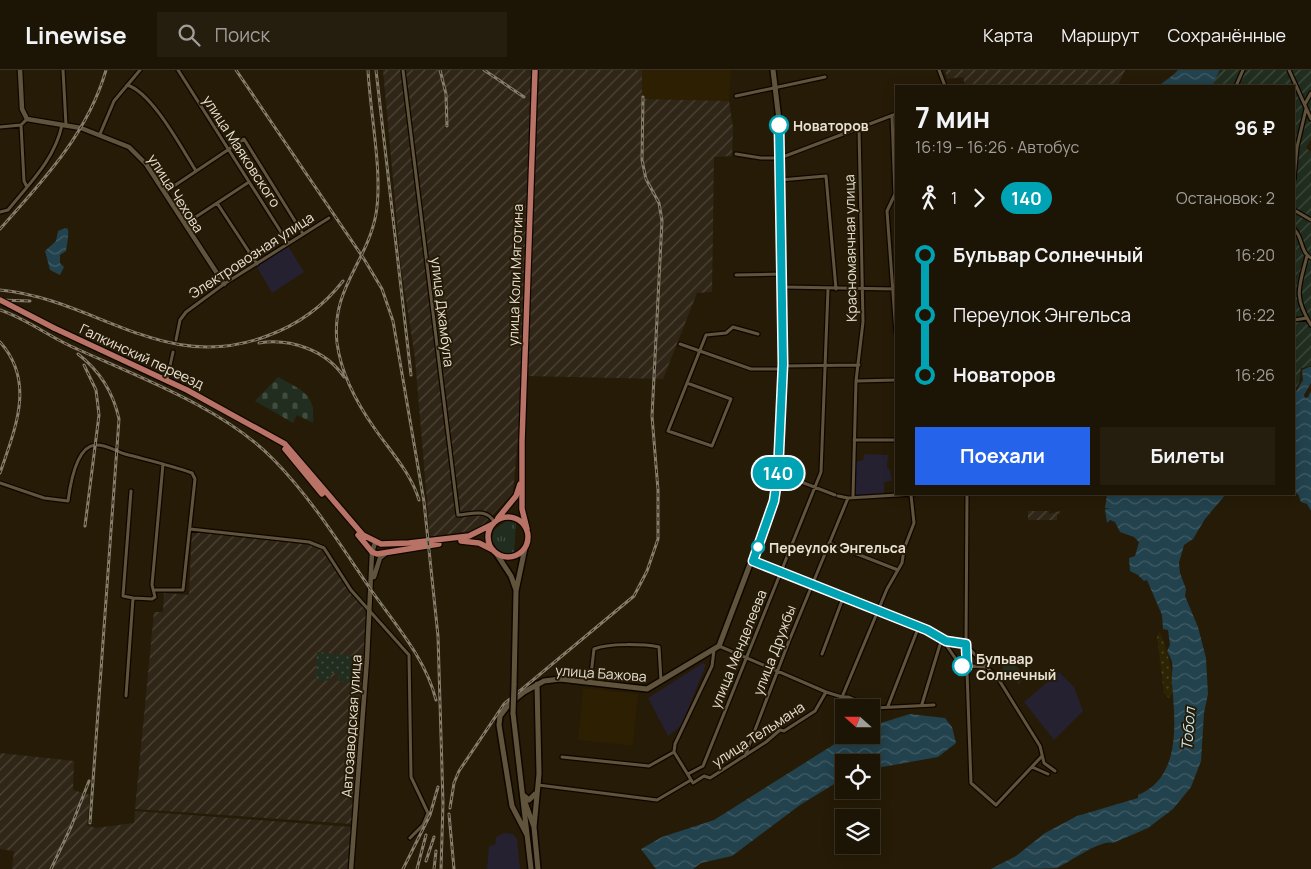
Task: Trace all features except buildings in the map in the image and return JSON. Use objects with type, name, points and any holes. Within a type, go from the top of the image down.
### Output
[{"type":"main road","name":"улица Коли Мяготина","points":[[527,529],[522,512],[521,480],[535,70]]},
{"type":"main road","points":[[716,648],[753,561],[774,501],[778,473],[783,368],[783,288],[780,158],[776,88],[773,70]]},
{"type":"main road","name":"Галкинский переезд","points":[[0,300],[54,328],[167,381],[273,437],[294,453],[352,522],[364,535],[375,542]]},
{"type":"main road","name":"Галкинский переезд","points":[[273,437],[367,545],[372,554]]},
{"type":"main road","name":"улица Коли Мяготина","points":[[495,522],[516,496],[521,480]]},
{"type":"main road","points":[[375,542],[409,543],[458,538],[479,533],[506,517],[515,518],[527,529],[528,539],[516,591],[513,713],[531,869]]},
{"type":"main road","points":[[495,522],[488,539],[494,552],[511,576],[516,591]]},
{"type":"main road","points":[[372,554],[465,540],[479,543],[494,552],[512,557],[525,548]]},
{"type":"main road","name":"улица Бажова","points":[[537,684],[554,679],[647,690],[716,648]]},
{"type":"main road","points":[[537,684],[537,785],[534,827],[538,869]]},
{"type":"main road","points":[[527,835],[512,806],[499,721],[502,713],[510,703],[537,684]]},
{"type":"main road","points":[[522,794],[531,799],[536,791]]},
{"type":"main road","points":[[522,794],[534,827]]},
{"type":"main road","points":[[529,851],[536,850]]},
{"type":"street","points":[[0,126],[21,125],[27,119],[22,109],[20,70]]},
{"type":"street","points":[[0,212],[8,210],[52,154],[59,141],[64,125],[62,70]]},
{"type":"street","points":[[100,134],[114,101],[140,70]]},
{"type":"street","name":"улица Маяковского","points":[[178,70],[288,243]]},
{"type":"street","name":"улица Джамбула","points":[[403,70],[458,515],[485,513],[495,522]]},
{"type":"street","points":[[939,70],[945,85]]},
{"type":"street","points":[[1236,85],[1242,70]]},
{"type":"street","points":[[1289,70],[1311,118]]},
{"type":"street","points":[[736,96],[825,77]]},
{"type":"street","points":[[127,84],[143,93],[196,172]]},
{"type":"street","points":[[1305,104],[1311,94]]},
{"type":"street","points":[[1295,168],[1297,147],[1306,109]]},
{"type":"street","points":[[736,154],[761,158],[780,158],[895,114]]},
{"type":"street","points":[[783,288],[895,288],[887,211],[894,194],[892,116]]},
{"type":"street","name":"улица Чехова","points":[[27,119],[64,125],[100,134],[129,147],[146,164],[224,284]]},
{"type":"street","points":[[21,125],[24,180],[27,187]]},
{"type":"street","name":"Красномаячная улица","points":[[858,366],[864,289],[859,128]]},
{"type":"street","points":[[165,192],[244,138],[303,234]]},
{"type":"street","points":[[780,180],[826,176],[836,289]]},
{"type":"street","points":[[184,225],[249,182]]},
{"type":"street","points":[[217,203],[257,264]]},
{"type":"street","points":[[1295,211],[1311,220]]},
{"type":"street","name":"Электровозная улица","points":[[176,340],[183,316],[224,284],[329,218]]},
{"type":"street","points":[[1295,230],[1300,235],[1309,257],[1298,297],[1306,318],[1311,325]]},
{"type":"street","points":[[736,275],[782,274]]},
{"type":"street","name":"улица Менделеева","points":[[688,774],[704,766],[813,488],[821,472],[828,289]]},
{"type":"street","points":[[1295,320],[1306,318]]},
{"type":"street","points":[[687,383],[730,399],[712,446],[668,431],[687,383],[700,351],[706,335],[726,333],[733,327],[758,334]]},
{"type":"street","points":[[680,344],[752,369],[858,366],[853,496]]},
{"type":"street","points":[[167,381],[174,352]]},
{"type":"street","points":[[856,381],[895,380]]},
{"type":"street","points":[[854,440],[895,440]]},
{"type":"street","points":[[0,483],[44,498],[68,501],[76,466],[86,450],[95,445],[107,446],[118,452],[192,473],[195,479],[183,590],[155,590]]},
{"type":"street","points":[[131,491],[123,596],[154,598],[155,590],[152,585],[163,464]]},
{"type":"street","points":[[778,473],[813,488],[848,498],[853,496],[895,495]]},
{"type":"street","points":[[842,697],[893,577],[898,570],[914,522],[912,495]]},
{"type":"street","points":[[967,495],[966,644],[971,783],[996,805],[1042,756]]},
{"type":"street","name":"улица Дружбы","points":[[746,756],[778,670],[848,498]]},
{"type":"street","points":[[190,529],[309,542],[324,548],[351,590],[371,609],[410,656],[411,778],[428,813],[423,825],[410,838]]},
{"type":"street","points":[[372,585],[372,554],[375,542]]},
{"type":"street","points":[[829,543],[898,570]]},
{"type":"street","points":[[372,585],[380,558],[392,551]]},
{"type":"street","points":[[753,561],[843,598],[919,626],[942,638],[966,644],[985,667],[999,680],[1040,746],[1044,763],[1055,771]]},
{"type":"street","name":"Автозаводская улица","points":[[351,869],[372,585]]},
{"type":"street","points":[[126,696],[133,598]]},
{"type":"street","points":[[822,654],[843,598]]},
{"type":"street","points":[[888,706],[919,626]]},
{"type":"street","points":[[942,638],[958,663],[967,667],[985,667]]},
{"type":"street","points":[[922,704],[942,638]]},
{"type":"street","points":[[590,683],[594,649],[601,646],[638,645],[660,649],[661,683]]},
{"type":"street","points":[[692,782],[674,752],[675,744],[712,666],[716,648],[778,670],[826,692],[848,697],[874,708],[922,704],[934,705]]},
{"type":"street","name":"улица Тельмана","points":[[537,785],[657,800],[704,776],[710,778],[746,756],[780,730],[784,731],[815,711],[826,692]]},
{"type":"street","points":[[562,757],[649,766],[674,752]]},
{"type":"street","points":[[1032,767],[1048,774]]},
{"type":"shaded area","points":[[383,70],[532,70],[518,437],[513,493],[478,530],[430,537],[415,358],[401,267]]},
{"type":"shaded area","points":[[539,70],[642,70],[642,99],[729,101],[733,128],[732,156],[714,157],[712,292],[697,293],[663,379],[527,376]]},
{"type":"shaded area","points":[[642,70],[731,70],[729,101],[641,99]]},
{"type":"shaded area","points":[[945,70],[1125,70],[1118,85],[965,85],[963,77],[947,79]]},
{"type":"shaded area","points":[[288,246],[304,272],[272,293],[257,267]]},
{"type":"shaded area","points":[[864,454],[888,455],[887,468],[890,469],[892,481],[884,482],[884,494],[855,495],[855,462],[863,460]]},
{"type":"shaded area","points":[[1028,511],[1049,511],[1049,514],[1060,511],[1060,514],[1057,514],[1057,520],[1028,520]]},
{"type":"shaded area","points":[[192,531],[309,543],[323,549],[350,590],[370,610],[353,824],[135,809],[154,612],[163,612],[164,593],[189,595]]},
{"type":"shaded area","points":[[703,663],[706,665],[681,726],[668,736],[648,698]]},
{"type":"shaded area","points":[[1059,672],[1074,687],[1083,711],[1054,740],[1024,702]]},
{"type":"shaded area","points":[[583,688],[638,694],[633,746],[578,740]]},
{"type":"shaded area","points":[[0,753],[74,761],[73,790],[90,795],[87,825],[96,828],[134,823],[135,811],[352,827],[349,869],[12,869],[14,851],[0,849]]},
{"type":"shaded area","points":[[504,833],[513,834],[517,839],[520,869],[487,869],[489,846],[495,845],[496,837]]},
{"type":"green space","points":[[1222,70],[1311,70],[1311,139],[1306,148],[1311,152],[1311,366],[1301,368],[1299,383],[1295,389],[1295,282],[1309,242],[1295,280],[1295,85],[1206,85]]},
{"type":"green space","points":[[278,377],[300,389],[309,399],[312,405],[313,423],[297,415],[293,423],[255,401]]},
{"type":"green space","points":[[506,521],[516,522],[514,555],[500,553],[492,540],[494,530]]},
{"type":"green space","points":[[317,652],[355,656],[352,683],[338,681],[339,674],[331,673],[330,681],[315,679]]},
{"type":"green space","points":[[1007,660],[1010,660],[1025,675],[1019,684],[1002,669]]},
{"type":"sand","points":[[1160,632],[1166,647],[1172,675],[1170,699],[1164,694],[1157,636]]},
{"type":"water","points":[[1178,70],[1220,70],[1212,85],[1160,85]]},
{"type":"water","points":[[65,228],[68,229],[68,240],[66,251],[60,255],[60,263],[64,267],[60,275],[50,270],[45,251],[56,241],[58,231]]},
{"type":"water","points":[[1311,367],[1311,383],[1304,395],[1305,398],[1308,397],[1311,391],[1311,511],[1307,504],[1301,502],[1298,494],[1295,493],[1295,393],[1303,380],[1302,370]]},
{"type":"water","name":"Тобол","points":[[1107,495],[1225,495],[1205,519],[1193,539],[1184,545],[1179,563],[1180,573],[1186,589],[1185,596],[1198,627],[1206,658],[1208,694],[1204,713],[1201,761],[1191,787],[1173,809],[1148,828],[1113,843],[1101,844],[1057,868],[991,869],[1016,856],[1045,833],[1077,816],[1138,798],[1138,795],[1152,787],[1162,775],[1169,762],[1173,746],[1174,714],[1172,664],[1167,651],[1170,645],[1168,630],[1163,629],[1162,615],[1147,580],[1144,581],[1130,571],[1129,558],[1135,556],[1139,542],[1134,537],[1120,532],[1115,522],[1110,520],[1107,523],[1105,509],[1111,508],[1105,508]]},
{"type":"water","points":[[910,714],[945,718],[952,727],[956,743],[938,757],[880,767],[880,754],[835,754],[835,784],[800,805],[732,856],[701,863],[693,869],[656,869],[641,849],[662,837],[714,820],[835,744],[880,744],[880,723]]},
{"type":"railway","points":[[0,229],[48,174],[76,135],[88,115],[106,70]]},
{"type":"railway","points":[[236,70],[364,259],[382,289],[393,321],[424,502],[438,636],[443,803],[441,869]]},
{"type":"railway","points":[[368,70],[377,162],[378,198],[371,231],[344,291],[339,307],[337,343],[342,366],[357,399],[369,420],[406,472],[419,500]]},
{"type":"railway","points":[[376,70],[411,375]]},
{"type":"railway","points":[[440,70],[446,94],[447,126]]},
{"type":"railway","points":[[484,70],[524,97]]},
{"type":"railway","points":[[450,808],[454,783],[459,771],[504,704],[634,596],[647,571],[658,539],[658,490],[652,416],[662,221],[659,203],[646,179],[642,160],[643,97]]},
{"type":"railway","points":[[0,290],[35,296],[68,306],[131,331],[163,341],[195,347],[230,346],[278,332],[299,321],[318,307],[343,281]]},
{"type":"railway","points":[[0,300],[30,301]]},
{"type":"railway","points":[[0,310],[20,318],[67,345],[181,396],[232,425],[254,442],[288,475],[326,523],[417,656],[425,670],[436,700]]},
{"type":"railway","points":[[0,342],[11,357],[20,389],[16,423],[0,473]]},
{"type":"railway","points":[[259,343],[283,342],[306,348],[327,360],[344,377]]},
{"type":"railway","points":[[78,354],[93,367],[105,382],[119,419],[90,823]]},
{"type":"railway","points":[[84,365],[96,390],[99,415],[85,526]]},
{"type":"railway","points":[[51,869],[71,827],[89,781]]},
{"type":"railway","points":[[403,869],[430,815],[438,787]]},
{"type":"railway","points":[[449,814],[454,869]]},
{"type":"railway","points":[[417,869],[426,835]]},
{"type":"railway","points":[[426,861],[434,837]]},
{"type":"railway","points":[[434,869],[436,851]]},
{"type":"bus line","name":"140","points":[[779,125],[783,364],[778,473],[774,501],[753,561],[933,632],[946,641],[966,644],[967,667],[962,666]]},
{"type":"place","name":"Новаторов","points":[[779,125]]},
{"type":"place","name":"Переулок Энгельса","points":[[758,547]]},
{"type":"place","name":"Бульвар Солнечный","points":[[962,666]]}]
